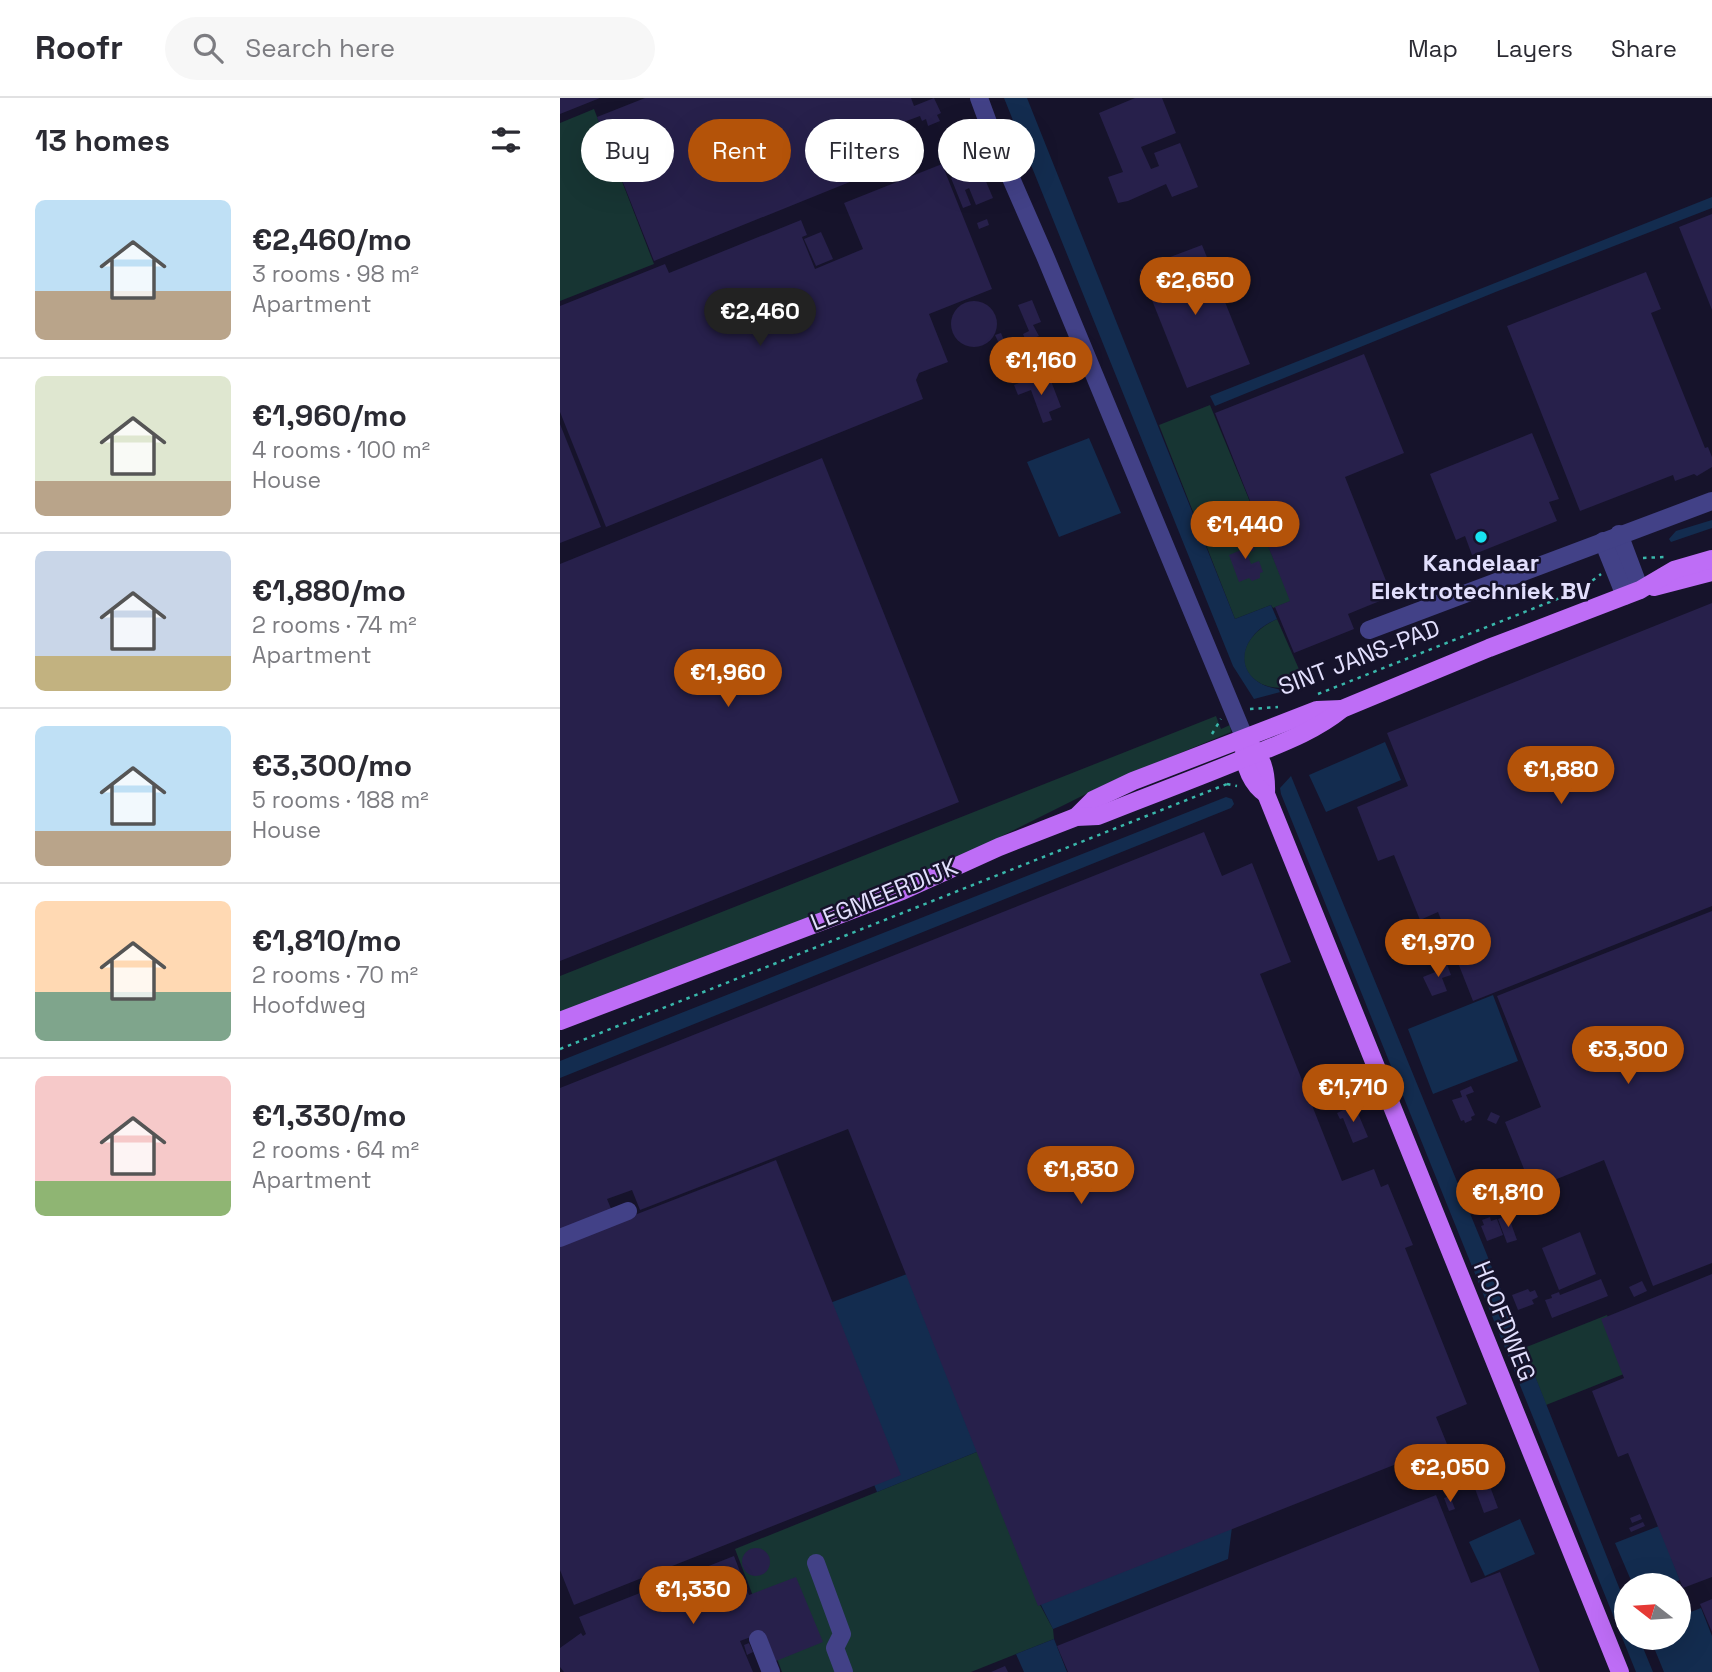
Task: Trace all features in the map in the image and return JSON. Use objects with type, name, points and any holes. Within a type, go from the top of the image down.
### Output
[{"type":"main road","points":[[1633,593],[1674,570],[1712,559]]},
{"type":"main road","points":[[1342,709],[1489,648],[1633,593],[1712,572]]},
{"type":"main road","name":"LEGMEERDIJK","points":[[1076,817],[1093,800],[1103,795],[1317,710],[1342,709]]},
{"type":"main road","name":"LEGMEERDIJK","points":[[560,1021],[902,891],[1076,817],[1098,816],[1251,756],[1326,722],[1342,709]]},
{"type":"main road","name":"HOOFDWEG","points":[[1245,739],[1251,756],[1267,775],[1266,794],[1620,1672]]},
{"type":"street","name":"HOOFDWEG","points":[[979,98],[1245,739]]},
{"type":"street","points":[[1369,630],[1712,501]]},
{"type":"street","points":[[1611,538],[1633,593]]},
{"type":"street","points":[[560,1238],[628,1211]]},
{"type":"street","points":[[816,1563],[842,1634],[835,1648],[845,1672]]},
{"type":"street","points":[[758,1639],[771,1672]]},
{"type":"path","name":"SINT JANS-PAD","points":[[1316,695],[1580,590],[1621,564],[1634,559],[1675,556]]},
{"type":"path","name":"SINT JANS-PAD","points":[[1250,709],[1281,707]]},
{"type":"path","name":"LEGMEERDIJK","points":[[560,1049],[1227,784]]},
{"type":"green space","points":[[594,109],[598,119],[581,119],[581,182],[622,182],[654,264],[560,301],[560,123]]},
{"type":"green space","points":[[1210,405],[1291,601],[1273,608],[1271,605],[1235,619],[1159,425]]},
{"type":"green space","points":[[1277,619],[1305,683],[1285,688],[1268,686],[1255,680],[1247,670],[1244,657],[1248,644],[1258,631]]},
{"type":"green space","points":[[1216,716],[1221,729],[1230,725],[1231,732],[1110,782],[948,863],[664,978],[560,1012],[560,976]]},
{"type":"green space","points":[[1607,1315],[1629,1372],[1546,1405],[1524,1348]]},
{"type":"green space","points":[[979,1451],[1039,1603],[1053,1629],[1054,1639],[971,1672],[782,1672],[735,1549]]},
{"type":"water","points":[[1004,98],[1027,98],[1235,619],[1271,605],[1277,619],[1251,638],[1245,661],[1248,672],[1257,681],[1270,687],[1288,690],[1254,699],[1233,666],[1035,175],[1035,119],[1012,119]]},
{"type":"water","points":[[1712,197],[1712,208],[1215,406],[1210,396]]},
{"type":"water","points":[[1089,438],[1121,513],[1059,537],[1027,462]]},
{"type":"water","points":[[1712,520],[1712,528],[1671,542],[1669,539],[1676,531]]},
{"type":"water","points":[[1385,742],[1401,780],[1326,812],[1309,775]]},
{"type":"water","points":[[1291,776],[1485,1250],[1614,1575],[1614,1618],[1281,794],[1280,788]]},
{"type":"water","points":[[1226,797],[1232,799],[1234,804],[1231,808],[560,1078],[560,1061]]},
{"type":"water","points":[[1493,995],[1518,1061],[1433,1094],[1408,1029]]},
{"type":"water","points":[[907,1274],[979,1451],[877,1492],[806,1312]]},
{"type":"water","points":[[1520,1519],[1535,1554],[1485,1576],[1469,1542]]},
{"type":"water","points":[[1659,1526],[1677,1573],[1628,1573],[1615,1543]]},
{"type":"water","points":[[1232,1527],[1228,1559],[1053,1629],[1040,1603]]},
{"type":"water","points":[[1701,1608],[1712,1636],[1712,1672],[1664,1672],[1655,1650],[1691,1650],[1691,1612]]},
{"type":"water","points":[[1054,1639],[1067,1672],[1024,1672],[1016,1654]]},
{"type":"water","points":[[1627,1650],[1644,1650],[1653,1672],[1636,1672]]},
{"type":"building","points":[[560,98],[600,98],[560,114]]},
{"type":"building","points":[[645,98],[911,98],[914,106],[934,98],[941,113],[937,115],[938,122],[928,126],[926,119],[921,119],[920,116],[912,119],[805,119],[805,182],[850,182],[654,261],[623,182],[674,182],[674,119],[597,117]]},
{"type":"building","points":[[1135,98],[1162,98],[1176,133],[1141,147],[1151,169],[1159,166],[1154,153],[1180,143],[1198,187],[1172,197],[1166,184],[1118,203],[1108,177],[1123,172],[1099,113]]},
{"type":"building","points":[[938,166],[938,182],[949,182],[992,289],[929,314],[948,362],[919,373],[916,380],[923,399],[606,527],[560,412],[560,306],[665,264],[669,273],[801,220],[807,235],[802,237],[815,269],[863,249],[844,203],[897,182],[924,182],[924,171]]},
{"type":"building","points":[[953,182],[986,182],[993,198],[976,205],[969,188],[965,190],[971,205],[963,208]]},
{"type":"building","points":[[1712,214],[1712,310],[1679,227]]},
{"type":"building","points":[[987,219],[989,225],[979,229],[977,223]]},
{"type":"building","points":[[821,232],[833,259],[816,266],[804,239]]},
{"type":"building","points":[[1202,245],[1250,364],[1187,388],[1140,270]]},
{"type":"building","points":[[1646,272],[1661,309],[1651,313],[1705,448],[1708,447],[1712,457],[1712,467],[1697,476],[1694,474],[1675,481],[1673,475],[1580,511],[1507,326]]},
{"type":"building","points":[[1032,300],[1041,322],[1033,325],[1039,336],[1026,341],[1023,334],[1029,331],[1018,305]]},
{"type":"building","points":[[974,301],[990,308],[997,324],[990,340],[974,347],[958,340],[951,324],[958,308]]},
{"type":"building","points":[[1001,333],[1007,348],[1002,350],[995,335]]},
{"type":"building","points":[[1364,354],[1404,453],[1345,477],[1392,596],[1348,614],[1354,629],[1294,653],[1275,607],[1290,601],[1215,413]]},
{"type":"building","points":[[1035,376],[1038,386],[1051,381],[1061,407],[1049,412],[1052,420],[1043,423],[1031,390],[1018,395],[1014,385]]},
{"type":"building","points":[[560,424],[601,527],[560,543]]},
{"type":"building","points":[[1532,433],[1559,499],[1549,502],[1557,521],[1472,555],[1465,536],[1456,540],[1430,474]]},
{"type":"building","points":[[822,458],[959,802],[560,961],[560,564]]},
{"type":"building","points":[[1248,533],[1255,550],[1247,553],[1251,564],[1259,561],[1263,572],[1260,573],[1260,578],[1239,582],[1229,555],[1241,550],[1236,537]]},
{"type":"building","points":[[1712,603],[1712,906],[1473,1001],[1438,912],[1420,920],[1394,855],[1378,861],[1357,807],[1408,786],[1387,733]]},
{"type":"building","points":[[1204,832],[1222,876],[1252,863],[1291,962],[1260,974],[1342,1181],[1374,1169],[1381,1187],[1388,1184],[1413,1245],[1405,1248],[1467,1404],[1436,1417],[1447,1444],[1038,1606],[848,1129],[640,1210],[632,1190],[607,1199],[612,1211],[560,1231],[560,1088]]},
{"type":"building","points":[[1712,911],[1712,1263],[1653,1286],[1604,1160],[1532,1189],[1505,1122],[1541,1107],[1497,996]]},
{"type":"building","points":[[1445,959],[1451,975],[1442,978],[1447,991],[1432,996],[1423,977],[1440,970],[1437,962]]},
{"type":"building","points":[[1471,1086],[1474,1092],[1466,1095],[1475,1115],[1465,1123],[1464,1120],[1461,1121],[1452,1100],[1462,1097],[1460,1091]]},
{"type":"building","points":[[1352,1106],[1355,1112],[1357,1111],[1368,1137],[1353,1143],[1343,1118],[1340,1119],[1337,1113]]},
{"type":"building","points":[[1491,1112],[1500,1116],[1496,1124],[1487,1120]]},
{"type":"building","points":[[776,1160],[901,1475],[574,1605],[560,1570],[560,1244]]},
{"type":"building","points":[[1508,1215],[1517,1240],[1507,1243],[1498,1219]]},
{"type":"building","points":[[1490,1217],[1491,1221],[1497,1219],[1503,1235],[1487,1241],[1481,1226],[1484,1225],[1482,1220]]},
{"type":"building","points":[[1580,1232],[1596,1274],[1559,1290],[1542,1248]]},
{"type":"building","points":[[1712,1274],[1712,1577],[1691,1585],[1691,1573],[1677,1573],[1628,1453],[1618,1457],[1592,1391],[1624,1378],[1601,1319]]},
{"type":"building","points":[[1601,1279],[1608,1296],[1552,1318],[1545,1300],[1552,1298],[1551,1295],[1559,1292],[1560,1295]]},
{"type":"building","points":[[1642,1281],[1647,1291],[1634,1297],[1629,1287]]},
{"type":"building","points":[[1528,1289],[1530,1292],[1535,1290],[1538,1297],[1532,1300],[1534,1304],[1518,1310],[1512,1295]]},
{"type":"building","points":[[1488,1481],[1498,1508],[1484,1513],[1474,1486]]},
{"type":"building","points":[[1436,1495],[1471,1583],[1500,1572],[1540,1672],[1068,1672],[1057,1646]]},
{"type":"building","points":[[1450,1496],[1455,1509],[1449,1511],[1444,1498]]},
{"type":"building","points":[[1640,1514],[1642,1519],[1632,1523],[1630,1518]]},
{"type":"building","points":[[1643,1522],[1645,1526],[1631,1532],[1629,1528]]},
{"type":"building","points":[[756,1548],[766,1552],[770,1562],[766,1572],[756,1576],[746,1572],[742,1562],[746,1552]]},
{"type":"building","points":[[734,1556],[749,1595],[796,1577],[823,1642],[776,1661],[764,1632],[740,1641],[753,1672],[564,1672],[560,1667],[560,1648],[581,1633],[583,1636],[586,1634],[579,1617]]},
{"type":"building","points":[[1712,1599],[1712,1632],[1700,1604]]},
{"type":"building","points":[[749,1643],[753,1652],[747,1655],[744,1645]]},
{"type":"building","points":[[1005,1666],[1008,1672],[991,1672]]},
{"type":"place","name":"Kandelaar Elektrotechniek BV","points":[[1481,537]]}]
